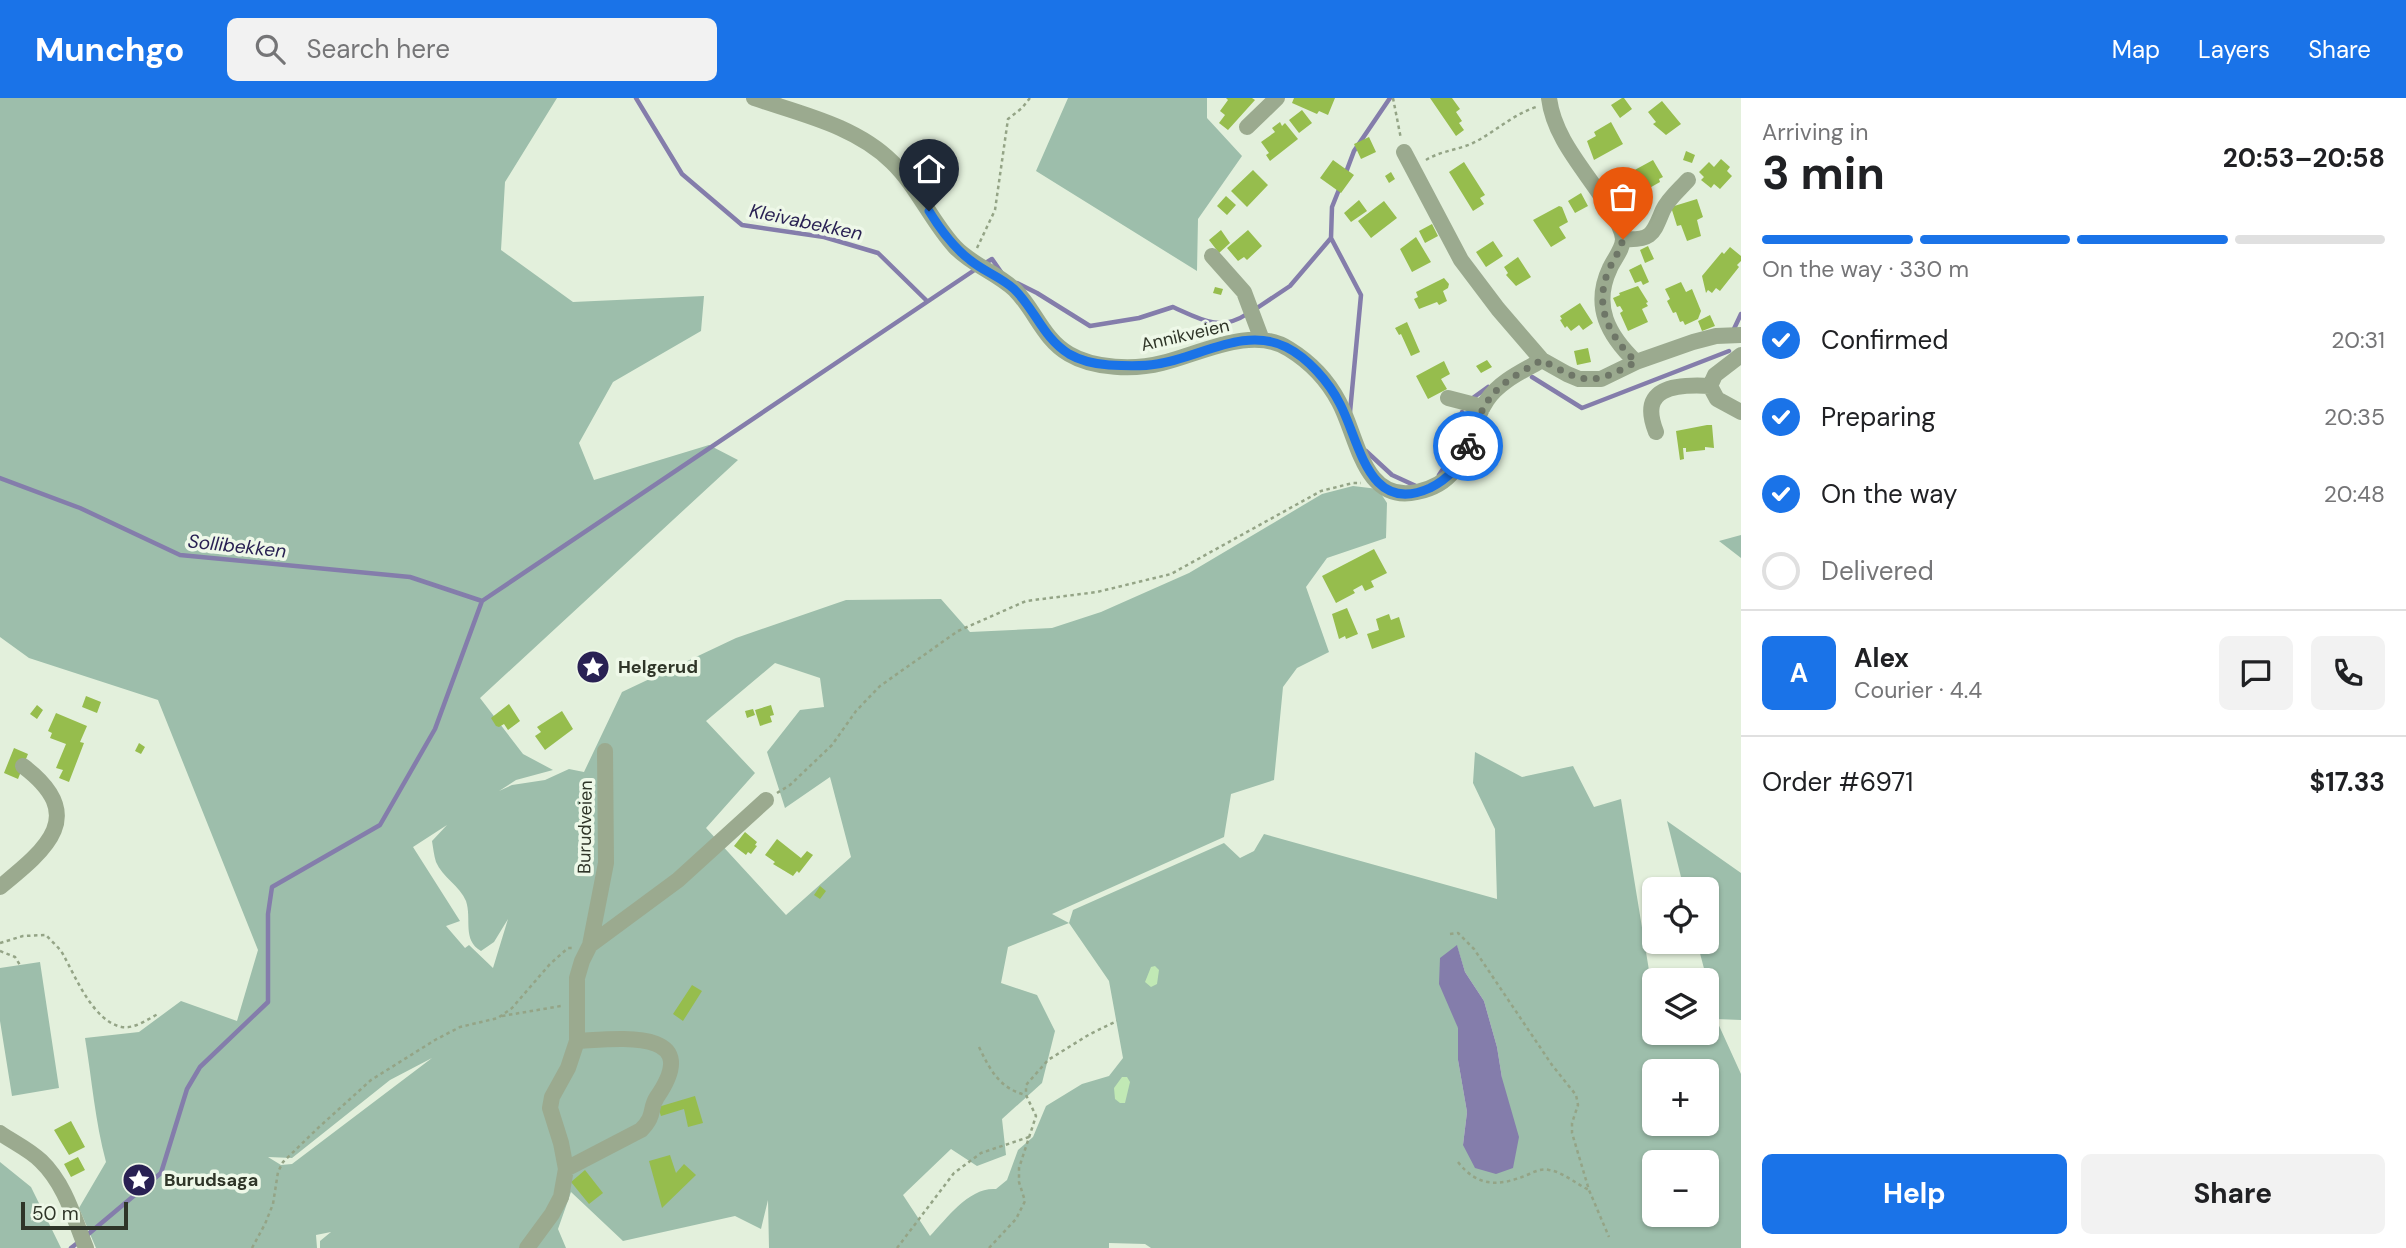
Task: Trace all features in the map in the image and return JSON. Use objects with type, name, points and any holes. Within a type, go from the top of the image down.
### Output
[{"type":"street","name":"Annikveien","points":[[754,98],[838,127],[875,148],[906,178],[940,228],[970,261],[1014,289],[1051,339],[1069,354],[1092,363],[1126,367],[1159,364],[1229,344],[1262,340],[1288,348],[1320,374],[1341,405],[1361,456],[1378,484]]},
{"type":"street","points":[[1247,127],[1277,98]]},
{"type":"street","points":[[1549,101],[1556,124],[1569,149],[1618,223],[1623,239],[1602,290],[1601,302],[1616,340],[1636,362]]},
{"type":"street","points":[[1404,152],[1461,260],[1498,309],[1531,366]]},
{"type":"street","points":[[1623,239],[1643,238],[1653,232],[1660,222],[1663,209],[1688,180]]},
{"type":"street","points":[[1212,256],[1237,282],[1252,308],[1262,340]]},
{"type":"street","points":[[1378,484],[1397,494],[1415,492],[1441,482],[1461,461],[1465,402],[1497,388],[1531,366],[1591,380],[1601,379],[1636,362],[1704,339],[1736,334]]},
{"type":"street","points":[[1710,386],[1715,375],[1741,355]]},
{"type":"street","points":[[1656,432],[1650,413],[1658,395],[1677,386],[1710,386]]},
{"type":"street","points":[[1710,386],[1717,399],[1741,412]]},
{"type":"street","name":"Burudveien","points":[[527,1248],[561,1197],[566,1169],[550,1108],[552,1097],[568,1068],[577,1041],[577,978],[590,945],[606,863],[605,751]]},
{"type":"street","points":[[0,887],[43,848],[53,834],[59,811],[51,792],[23,766]]},
{"type":"street","points":[[590,945],[678,880],[766,800]]},
{"type":"street","points":[[566,1169],[641,1130],[650,1122],[654,1102],[666,1084],[671,1068],[669,1054],[655,1042],[634,1039],[577,1041]]},
{"type":"street","points":[[0,1133],[47,1167],[64,1193],[86,1247]]},
{"type":"path","points":[[970,261],[995,210],[1008,119],[1030,98]]},
{"type":"path","points":[[1393,98],[1404,152]]},
{"type":"path","points":[[1413,170],[1434,155],[1472,143],[1510,119],[1549,101]]},
{"type":"path","points":[[766,800],[790,785],[832,745],[856,711],[880,686],[958,631],[1026,601],[1097,592],[1171,574],[1321,491],[1353,483],[1378,484]]},
{"type":"path","points":[[1450,933],[1458,933],[1474,949],[1552,1065],[1576,1095],[1578,1105],[1572,1133],[1589,1190],[1609,1237]]},
{"type":"path","points":[[0,943],[23,936],[46,935],[63,953],[74,978],[89,1001],[106,1018],[122,1027],[136,1026],[158,1014]]},
{"type":"path","points":[[498,1018],[512,1008],[550,964],[568,948],[590,945]]},
{"type":"path","points":[[0,951],[15,957],[20,965]]},
{"type":"path","points":[[252,1248],[273,1204],[278,1172],[283,1162],[371,1080],[460,1027],[578,1001]]},
{"type":"path","points":[[989,1248],[1016,1219],[1025,1201],[1019,1182],[1019,1168],[1036,1116],[1026,1095],[1026,1085],[1048,1060],[1117,1021]]},
{"type":"path","points":[[979,1047],[989,1069],[999,1081],[1014,1093],[1026,1095]]},
{"type":"path","points":[[897,1248],[954,1173],[981,1153],[1031,1136]]},
{"type":"path","points":[[1458,1162],[1471,1176],[1492,1183],[1502,1184],[1536,1171],[1550,1170],[1589,1190]]},
{"type":"shaded area","points":[[0,98],[557,98],[505,182],[501,250],[573,302],[704,296],[701,331],[613,382],[579,443],[594,480],[709,445],[738,460],[480,698],[523,754],[553,770],[516,780],[499,791],[512,785],[545,780],[569,769],[584,772],[622,692],[736,638],[846,600],[941,599],[970,632],[1052,628],[1101,612],[1189,573],[1322,494],[1353,486],[1378,489],[1387,503],[1386,538],[1327,558],[1306,587],[1329,652],[1297,668],[1283,687],[1274,780],[1231,794],[1224,837],[1052,914],[1069,923],[1073,910],[1224,843],[1240,858],[1254,851],[1264,834],[1497,899],[1495,829],[1473,783],[1475,752],[1522,777],[1573,766],[1594,807],[1621,799],[1642,928],[1642,954],[1646,954],[1649,968],[1642,968],[1642,1045],[1719,1045],[1719,1026],[1741,1074],[1741,1248],[1151,1248],[1145,1244],[1109,1243],[1109,1248],[769,1248],[768,1200],[761,1229],[735,1216],[623,1241],[571,1192],[558,1229],[566,1248],[320,1248],[320,1241],[331,1232],[316,1235],[317,1248],[96,1248],[79,1208],[106,1162],[96,1116],[85,1038],[139,1032],[181,1001],[237,1021],[258,950],[158,700],[29,658],[0,637]],"holes":[[[775,663],[820,678],[824,707],[800,710],[767,752],[785,808],[830,777],[851,857],[786,915],[706,828],[755,773],[706,721]],[[447,825],[432,841],[436,862],[466,901],[471,941],[481,951],[494,942],[508,919],[493,968],[469,945],[465,948],[446,926],[460,921],[413,847]],[[1069,923],[1109,981],[1123,1058],[1109,1076],[1082,1084],[1046,1106],[1033,1137],[1018,1150],[1007,1180],[996,1189],[986,1190],[968,1198],[930,1236],[903,1195],[951,1149],[977,1166],[1006,1155],[1002,1119],[1042,1083],[1055,1031],[1037,995],[1001,983],[1008,947]],[[1457,946],[1465,972],[1484,1001],[1497,1047],[1502,1078],[1463,1145],[1467,1112],[1458,1060],[1458,1027],[1452,1012]],[[432,1058],[292,1164],[281,1165],[268,1157],[292,1158],[390,1080]]]},
{"type":"shaded area","points":[[1068,98],[1207,98],[1207,118],[1242,156],[1198,219],[1197,271],[1036,171]]},
{"type":"shaded area","points":[[1741,535],[1741,558],[1719,541]]},
{"type":"shaded area","points":[[1667,821],[1741,873],[1741,1020],[1719,1019],[1719,968],[1704,968],[1700,954],[1719,954],[1719,877],[1681,877]]},
{"type":"shaded area","points":[[1457,945],[1465,972],[1484,1001],[1519,1137],[1513,1168],[1496,1174],[1475,1168],[1463,1145],[1467,1112],[1458,1060],[1458,1028],[1439,984],[1440,958]]},
{"type":"shaded area","points":[[40,962],[59,1088],[12,1096],[0,1021],[0,968]]},
{"type":"shaded area","points":[[0,1162],[31,1187],[61,1248],[0,1248]]},
{"type":"sand","points":[[1155,966],[1159,970],[1157,984],[1151,987],[1145,982],[1151,967]]},
{"type":"sand","points":[[1122,1077],[1127,1077],[1130,1082],[1125,1103],[1115,1099],[1114,1088]]},
{"type":"building","points":[[1226,98],[1255,100],[1228,130],[1219,123],[1225,115],[1220,111],[1228,100]]},
{"type":"building","points":[[1294,98],[1335,98],[1328,115],[1319,111],[1317,114],[1292,103]]},
{"type":"building","points":[[1430,98],[1452,98],[1460,109],[1456,112],[1464,130],[1456,136]]},
{"type":"building","points":[[1622,98],[1632,109],[1620,118],[1611,105]]},
{"type":"building","points":[[1662,101],[1681,124],[1666,135],[1653,124],[1656,122],[1648,112]]},
{"type":"building","points":[[1302,110],[1312,123],[1299,133],[1289,120]]},
{"type":"building","points":[[1280,122],[1282,126],[1285,123],[1298,139],[1270,161],[1266,155],[1269,153],[1261,142],[1275,132],[1272,128]]},
{"type":"building","points":[[1611,122],[1623,144],[1594,160],[1587,141],[1596,136],[1594,132]]},
{"type":"building","points":[[1369,137],[1376,152],[1361,159],[1354,144]]},
{"type":"building","points":[[1686,151],[1695,155],[1692,163],[1683,160]]},
{"type":"building","points":[[1721,159],[1730,167],[1727,171],[1732,176],[1720,189],[1714,184],[1711,188],[1701,180],[1704,177],[1699,172],[1709,162],[1714,167]]},
{"type":"building","points":[[1333,160],[1354,175],[1341,193],[1320,178]]},
{"type":"building","points":[[1653,160],[1663,177],[1659,179],[1660,182],[1646,190],[1645,187],[1641,189],[1631,172]]},
{"type":"building","points":[[1464,162],[1485,195],[1480,198],[1484,204],[1473,211],[1449,172]]},
{"type":"building","points":[[1253,170],[1268,185],[1247,207],[1231,191]]},
{"type":"building","points":[[1391,172],[1395,179],[1389,183],[1385,176]]},
{"type":"building","points":[[1581,193],[1588,206],[1575,213],[1568,201]]},
{"type":"building","points":[[1226,196],[1236,205],[1227,215],[1217,206]]},
{"type":"building","points":[[1639,196],[1647,209],[1630,219],[1622,205]]},
{"type":"building","points":[[1697,199],[1703,217],[1697,220],[1701,236],[1687,241],[1681,225],[1677,226],[1671,207]]},
{"type":"building","points":[[1359,200],[1367,211],[1351,222],[1344,213]]},
{"type":"building","points":[[1384,201],[1397,218],[1371,238],[1358,221]]},
{"type":"building","points":[[1559,206],[1562,207],[1568,222],[1559,227],[1566,238],[1551,247],[1533,220]]},
{"type":"building","points":[[1432,224],[1438,236],[1425,243],[1419,231]]},
{"type":"building","points":[[1221,230],[1230,243],[1219,253],[1209,240]]},
{"type":"building","points":[[1248,230],[1262,246],[1247,260],[1244,257],[1238,261],[1227,248]]},
{"type":"building","points":[[1416,237],[1431,262],[1412,272],[1400,249]]},
{"type":"building","points":[[1493,241],[1503,256],[1486,267],[1476,252]]},
{"type":"building","points":[[1648,246],[1654,259],[1645,263],[1640,250]]},
{"type":"building","points":[[1730,247],[1741,256],[1737,265],[1739,267],[1720,291],[1716,288],[1712,293],[1708,290],[1706,293],[1702,276],[1722,252],[1724,254]]},
{"type":"building","points":[[1518,257],[1531,277],[1516,286],[1506,275],[1508,273],[1504,267]]},
{"type":"building","points":[[1641,264],[1649,282],[1643,285],[1641,281],[1635,283],[1629,270]]},
{"type":"building","points":[[1444,278],[1449,284],[1443,291],[1447,301],[1419,309],[1414,299],[1418,297],[1416,292]]},
{"type":"building","points":[[1681,282],[1686,292],[1692,289],[1701,311],[1698,319],[1685,325],[1683,321],[1680,322],[1676,312],[1673,313],[1665,289]]},
{"type":"building","points":[[1638,286],[1648,302],[1648,306],[1642,309],[1648,322],[1628,331],[1620,313],[1623,311],[1620,306],[1617,307],[1613,298]]},
{"type":"building","points":[[1215,287],[1223,289],[1221,295],[1213,293]]},
{"type":"building","points":[[1580,303],[1593,323],[1583,330],[1579,325],[1571,331],[1567,326],[1565,328],[1560,316]]},
{"type":"building","points":[[1710,315],[1715,326],[1702,331],[1698,321]]},
{"type":"building","points":[[1407,322],[1420,352],[1411,356],[1401,334],[1399,335],[1395,328]]},
{"type":"building","points":[[1588,348],[1591,362],[1577,365],[1574,351]]},
{"type":"building","points":[[1487,360],[1492,367],[1481,373],[1476,366]]},
{"type":"building","points":[[1444,361],[1450,374],[1441,379],[1447,389],[1428,399],[1416,376]]},
{"type":"building","points":[[1712,425],[1714,448],[1705,447],[1705,450],[1686,452],[1686,448],[1683,448],[1684,459],[1680,460],[1676,431]]},
{"type":"building","points":[[1374,549],[1387,573],[1371,581],[1374,587],[1365,591],[1362,585],[1353,590],[1355,593],[1336,603],[1322,576]]},
{"type":"building","points":[[1347,608],[1358,634],[1339,639],[1332,614]]},
{"type":"building","points":[[1389,614],[1391,620],[1399,617],[1405,637],[1372,649],[1367,634],[1379,630],[1376,619]]},
{"type":"building","points":[[86,696],[101,702],[97,713],[82,707]]},
{"type":"building","points":[[509,704],[520,721],[508,730],[504,724],[496,726],[491,718]]},
{"type":"building","points":[[37,705],[43,710],[37,719],[30,714]]},
{"type":"building","points":[[771,705],[774,715],[770,716],[772,722],[760,726],[755,710]]},
{"type":"building","points":[[753,709],[755,715],[747,718],[745,711]]},
{"type":"building","points":[[562,711],[573,729],[545,750],[535,736],[541,732],[537,727]]},
{"type":"building","points":[[56,713],[87,726],[80,742],[84,743],[69,782],[59,778],[63,770],[56,768],[66,744],[50,738],[52,733],[48,731]]},
{"type":"building","points":[[139,743],[145,747],[141,754],[135,751]]},
{"type":"building","points":[[14,748],[28,754],[18,779],[4,773]]},
{"type":"building","points":[[745,832],[757,842],[751,854],[748,852],[746,855],[734,846]]},
{"type":"building","points":[[777,839],[801,858],[807,851],[813,855],[799,873],[797,871],[793,876],[773,864],[775,862],[765,855]]},
{"type":"building","points":[[820,886],[826,891],[820,899],[814,895]]},
{"type":"building","points":[[692,985],[702,991],[683,1021],[673,1014]]},
{"type":"building","points":[[695,1096],[703,1123],[688,1127],[684,1109],[661,1116],[658,1107]]},
{"type":"building","points":[[71,1121],[85,1147],[69,1155],[54,1130]]},
{"type":"building","points":[[670,1155],[676,1173],[684,1164],[696,1175],[662,1208],[649,1161]]},
{"type":"building","points":[[78,1157],[85,1170],[71,1177],[64,1164]]},
{"type":"building","points":[[585,1170],[603,1193],[589,1204],[571,1182]]},
{"type":"waterway","name":"Kleivabekken","points":[[636,98],[682,174],[742,225],[824,237],[878,253],[927,301]]},
{"type":"waterway","points":[[1345,175],[1354,151],[1390,98]]},
{"type":"waterway","points":[[1254,310],[1290,286],[1331,238],[1332,207],[1340,187]]},
{"type":"waterway","points":[[1331,238],[1361,295],[1350,412]]},
{"type":"waterway","points":[[984,264],[992,259],[1001,272]]},
{"type":"waterway","points":[[86,1236],[161,1173],[187,1089],[200,1067],[268,1002],[268,914],[272,887],[380,825],[435,729],[482,601],[976,269]]},
{"type":"waterway","points":[[1017,283],[1090,326],[1139,318],[1173,307],[1201,319],[1219,323],[1247,314]]},
{"type":"waterway","points":[[1733,331],[1741,314]]},
{"type":"waterway","points":[[1532,377],[1582,408],[1729,351]]},
{"type":"waterway","points":[[1470,400],[1488,387]]},
{"type":"waterway","points":[[1439,475],[1451,457],[1462,412]]},
{"type":"waterway","points":[[1366,451],[1392,475],[1416,486]]},
{"type":"waterway","name":"Sollibekken","points":[[0,478],[80,508],[180,555],[410,577],[482,601]]},
{"type":"waterway","points":[[71,1248],[80,1241]]},
{"type":"way so far","points":[[1468,446],[1488,398],[1509,379],[1542,360],[1567,374],[1591,380],[1614,374],[1636,362],[1616,340],[1601,302],[1609,269],[1623,239]]},
{"type":"place","name":"Helgerud","points":[[593,667]]},
{"type":"place","name":"Burudsaga","points":[[139,1180]]},
{"type":"route","points":[[929,211],[955,247],[970,261],[1014,289],[1051,339],[1069,354],[1092,363],[1126,367],[1159,364],[1245,341],[1262,340],[1288,348],[1320,374],[1333,390],[1367,468],[1378,484],[1397,494],[1427,489],[1441,482],[1461,461],[1468,446]]}]
